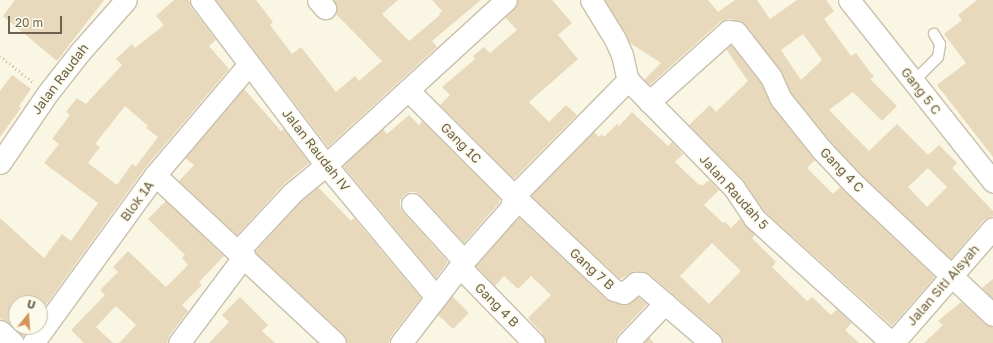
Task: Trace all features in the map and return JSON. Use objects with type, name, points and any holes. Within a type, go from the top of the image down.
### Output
[{"type":"street","name":"Jalan Raudah","points":[[0,163],[47,94],[85,46],[126,0]]},
{"type":"street","name":"Jalan Raudah IV","points":[[201,0],[326,165],[436,297]]},
{"type":"street","points":[[179,343],[241,254],[292,193],[326,165],[506,0]]},
{"type":"street","name":"Jalan Raudah 5","points":[[591,0],[615,39],[622,55],[628,80],[734,188],[754,218],[892,343]]},
{"type":"street","name":"Gang 5 C","points":[[849,0],[993,182]]},
{"type":"street","name":"Gang 4 C","points":[[648,102],[728,31],[736,32],[771,77],[781,100],[821,149],[854,184],[993,315]]},
{"type":"street","name":"Blok 1A","points":[[33,343],[156,175],[249,64]]},
{"type":"street","points":[[401,343],[462,264],[510,209],[514,196],[628,80]]},
{"type":"street","name":"Gang 1C","points":[[408,90],[514,196]]},
{"type":"street","points":[[156,175],[335,343]]},
{"type":"street","name":"Gang 7 B","points":[[514,196],[614,290],[624,292],[638,282],[711,343]]},
{"type":"street","name":"Gang 4 B","points":[[412,204],[462,264],[534,343]]},
{"type":"street","name":"Jalan Siti Aisyah","points":[[892,343],[993,228]]},
{"type":"street","points":[[627,343],[664,303]]},
{"type":"street","points":[[0,331],[13,343]]},
{"type":"lane","points":[[914,81],[938,57],[940,44],[934,34]]},
{"type":"path","points":[[0,56],[47,94]]},
{"type":"building","points":[[15,0],[104,0],[57,61],[3,16]]},
{"type":"building","points":[[174,0],[189,0],[191,7],[216,40],[209,46],[229,69],[145,168],[48,302],[48,295],[8,295],[8,322],[0,319],[0,218],[44,258],[62,234],[71,241],[98,203],[44,163],[59,144],[52,139],[70,115],[66,112],[77,98],[86,104],[122,65],[116,59],[132,44],[135,48],[164,25],[156,16]],"holes":[[[125,106],[148,126],[146,128],[158,137],[136,166],[132,164],[117,185],[88,163],[100,147],[95,144]]]},
{"type":"building","points":[[216,0],[256,0],[273,22],[270,25],[292,54],[301,47],[336,92],[355,76],[359,81],[382,61],[335,13],[337,6],[334,0],[398,0],[382,14],[409,41],[440,15],[439,14],[442,11],[432,0],[481,0],[432,41],[437,47],[328,147]]},
{"type":"building","points":[[518,0],[552,0],[572,23],[558,35],[578,59],[529,102],[549,122],[566,105],[577,115],[514,179],[440,105],[450,95],[442,87],[475,59],[473,56],[484,47],[490,53],[517,30],[505,17],[514,9]]},
{"type":"building","points":[[605,0],[708,0],[718,12],[735,0],[757,0],[770,19],[797,0],[826,0],[834,11],[824,19],[851,56],[856,53],[874,77],[870,79],[897,106],[882,121],[853,92],[829,110],[869,151],[897,124],[928,155],[939,145],[957,163],[952,168],[993,211],[993,216],[984,220],[951,259],[862,176],[830,141],[791,93],[780,70],[742,22],[729,19],[720,22],[650,85],[644,80],[661,63],[630,43]],"holes":[[[803,34],[822,60],[801,80],[781,50]],[[928,168],[947,187],[927,207],[908,187]]]},
{"type":"building","points":[[977,0],[993,0],[993,157],[937,85],[966,63],[944,34],[962,20],[958,15]]},
{"type":"building","points":[[731,45],[761,83],[772,106],[815,160],[807,168],[833,194],[840,187],[935,277],[892,326],[763,210],[743,180],[689,125],[710,105],[716,112],[748,81],[726,49]]},
{"type":"building","points":[[12,75],[31,89],[19,106],[21,108],[0,137],[0,91]]},
{"type":"building","points":[[244,89],[281,131],[284,129],[309,163],[283,185],[237,235],[179,181],[194,165],[185,158]]},
{"type":"building","points":[[632,112],[668,146],[672,142],[683,154],[675,162],[699,185],[700,184],[702,186],[709,180],[719,190],[704,205],[723,223],[725,222],[731,228],[740,219],[755,235],[752,238],[776,262],[772,267],[807,301],[812,297],[831,315],[837,309],[852,323],[845,330],[859,343],[723,343],[719,334],[649,274],[635,271],[620,279],[531,196],[594,132],[599,137],[602,134],[604,137],[617,124],[619,126]],"holes":[[[712,243],[741,271],[709,304],[680,276]]]},
{"type":"building","points":[[409,115],[419,125],[422,121],[500,199],[499,203],[464,243],[421,196],[415,192],[410,192],[404,195],[400,201],[400,207],[403,212],[448,262],[436,278],[343,166],[383,129],[387,134]]},
{"type":"building","points":[[318,187],[351,221],[354,218],[421,298],[391,336],[389,343],[347,343],[343,334],[255,252],[300,202]]},
{"type":"building","points":[[166,201],[224,256],[199,282],[202,285],[182,305],[188,311],[169,336],[167,343],[119,343],[136,325],[116,306],[96,327],[113,343],[84,343],[71,330],[105,295],[100,290],[118,272],[113,267],[128,251],[166,287],[188,265],[182,258],[185,255],[148,219]]},
{"type":"building","points":[[519,217],[606,299],[626,305],[638,297],[647,304],[618,335],[615,343],[546,343],[542,333],[528,318],[551,295],[531,276],[518,289],[504,276],[495,286],[476,266]]},
{"type":"building","points":[[993,279],[993,299],[982,288]]},
{"type":"building","points":[[452,296],[469,313],[453,329],[438,315]]},
{"type":"building","points":[[240,297],[268,325],[262,331],[275,343],[209,343],[229,322],[222,315]]},
{"type":"building","points":[[961,302],[985,324],[993,327],[993,343],[924,343],[943,325],[938,321]]},
{"type":"building","points":[[649,337],[654,343],[644,343]]}]
